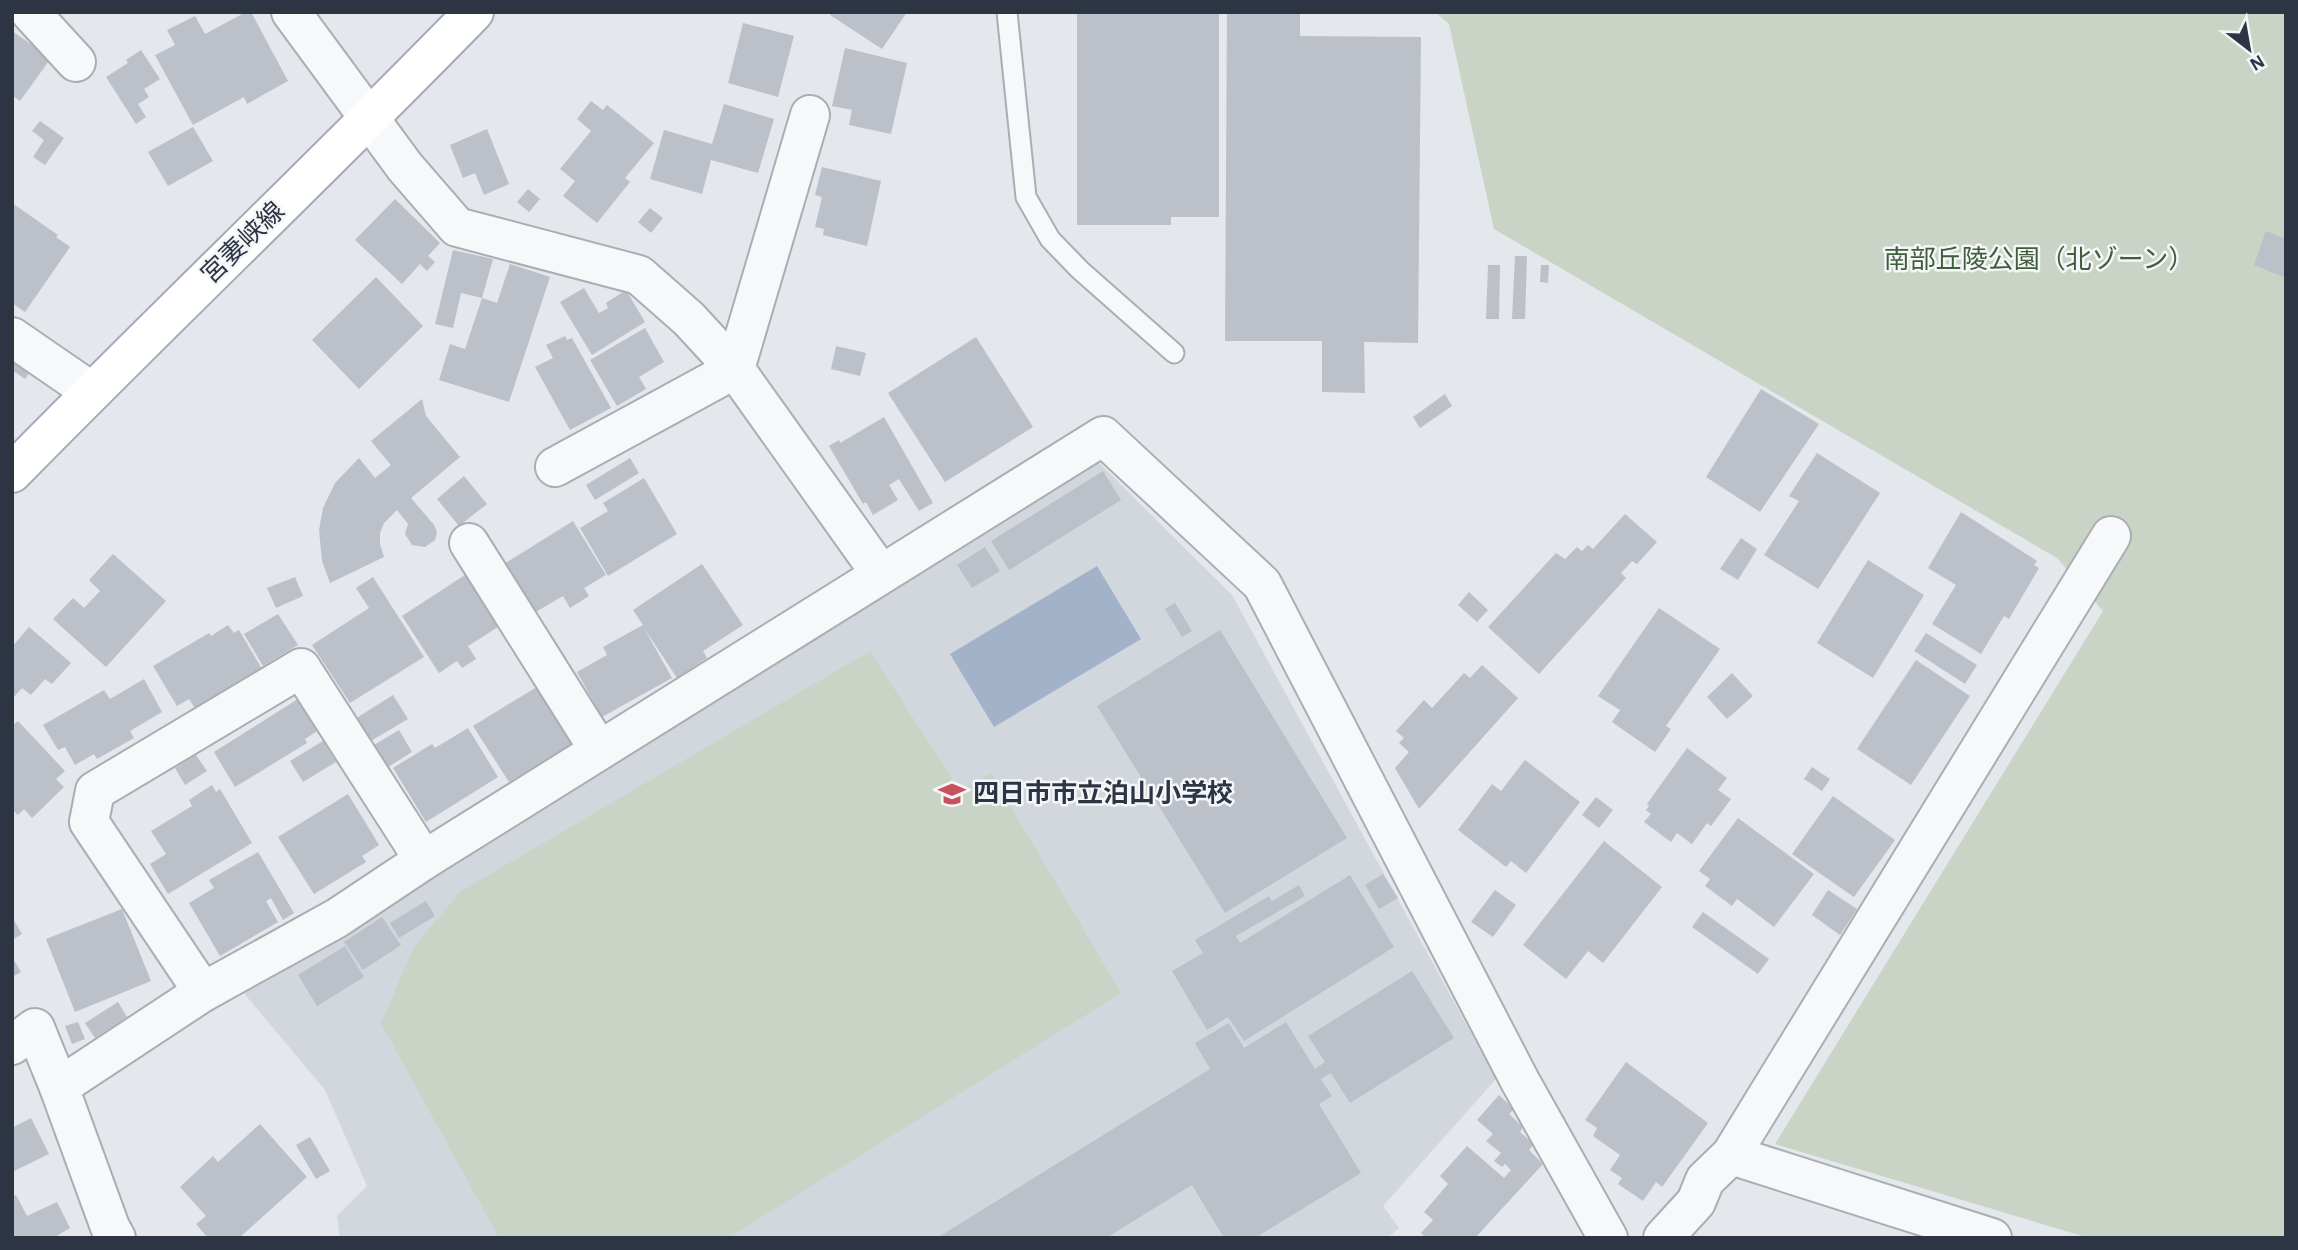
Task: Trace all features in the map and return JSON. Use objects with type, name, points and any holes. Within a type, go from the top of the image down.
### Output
[{"type":"main road","name":"宮妻峡線","points":[[12,473],[369,120],[474,12]]},
{"type":"street","points":[[30,12],[76,62]]},
{"type":"street","points":[[291,12],[405,167],[457,227],[639,275],[689,319],[735,369],[881,575]]},
{"type":"street","points":[[555,467],[735,369],[810,115]]},
{"type":"street","points":[[12,337],[92,392]]},
{"type":"street","points":[[59,1087],[203,992],[337,918],[424,860],[1103,436],[1262,584],[1520,1081],[1608,1238]]},
{"type":"street","points":[[1663,1238],[1696,1202],[1705,1180],[1731,1155],[2111,536]]},
{"type":"street","points":[[469,543],[599,750]]},
{"type":"street","points":[[203,992],[89,822],[95,791],[301,668],[424,860]]},
{"type":"street","points":[[12,1045],[34,1028],[116,1238]]},
{"type":"street","points":[[1731,1155],[1992,1238]]},
{"type":"lane","points":[[1007,12],[1026,197],[1049,239],[1174,353]]},
{"type":"shaded area","name":"四日市市立泊山小学校","points":[[1098,462],[1232,595],[1496,1079],[1383,1206],[1399,1228],[1387,1238],[340,1238],[337,1216],[367,1186],[325,1090],[243,992]]},
{"type":"green space","name":"南部丘陵公園（北ゾーン）","points":[[1435,12],[2286,12],[2286,1238],[2089,1238],[1775,1144],[2103,611],[2057,558],[1494,229],[1449,24]]},
{"type":"green space","points":[[870,651],[960,791],[991,773],[1121,993],[728,1238],[499,1238],[381,1023],[414,947],[460,892]]},
{"type":"water","points":[[1097,566],[1141,639],[994,727],[950,654]]},
{"type":"building","points":[[246,12],[251,12],[288,81],[247,104],[244,97],[193,125],[155,55],[175,45],[167,30],[195,16],[205,34]]},
{"type":"building","points":[[832,12],[907,12],[882,49],[830,15]]},
{"type":"building","points":[[1077,12],[1219,12],[1219,217],[1171,217],[1171,225],[1077,225]]},
{"type":"building","points":[[1227,12],[1300,12],[1300,36],[1421,37],[1418,343],[1364,342],[1365,393],[1322,392],[1322,341],[1225,341]]},
{"type":"building","points":[[743,23],[794,36],[778,97],[728,83]]},
{"type":"building","points":[[12,31],[51,58],[20,101],[12,95]]},
{"type":"building","points":[[845,48],[907,63],[891,134],[849,125],[852,110],[832,106]]},
{"type":"building","points":[[141,50],[160,79],[144,89],[149,97],[138,104],[146,117],[136,124],[106,77],[128,63],[126,60]]},
{"type":"building","points":[[591,101],[603,110],[607,105],[654,143],[625,178],[630,182],[597,223],[563,196],[575,181],[560,169],[591,131],[577,119]]},
{"type":"building","points":[[724,104],[774,119],[758,173],[711,160],[702,194],[650,179],[664,130],[712,144]]},
{"type":"building","points":[[40,121],[64,138],[45,165],[33,157],[44,140],[32,131]]},
{"type":"building","points":[[193,127],[213,161],[168,186],[148,152]]},
{"type":"building","points":[[487,129],[509,184],[484,195],[475,173],[463,178],[450,145]]},
{"type":"building","points":[[822,167],[881,181],[867,246],[823,235],[824,229],[815,227],[822,197],[815,195]]},
{"type":"building","points":[[528,189],[540,199],[529,212],[517,202]]},
{"type":"building","points":[[395,199],[440,243],[428,256],[435,262],[427,271],[420,264],[402,284],[355,240]]},
{"type":"building","points":[[12,203],[58,235],[56,237],[70,247],[25,312],[12,303]]},
{"type":"building","points":[[650,208],[663,218],[651,233],[638,222]]},
{"type":"building","points":[[2266,231],[2286,239],[2286,278],[2254,265]]},
{"type":"building","points":[[453,250],[493,259],[482,298],[461,293],[453,328],[435,324]]},
{"type":"building","points":[[1515,256],[1527,256],[1525,319],[1512,319]]},
{"type":"building","points":[[510,264],[550,277],[509,402],[439,380],[450,344],[465,349],[482,298],[497,303]]},
{"type":"building","points":[[1488,265],[1500,265],[1499,319],[1486,319]]},
{"type":"building","points":[[1541,265],[1549,265],[1548,283],[1540,282]]},
{"type":"building","points":[[376,277],[423,326],[359,389],[312,340]]},
{"type":"building","points":[[584,288],[599,313],[608,308],[606,303],[626,290],[645,322],[592,355],[560,302]]},
{"type":"building","points":[[645,328],[664,362],[639,377],[646,389],[617,406],[590,360]]},
{"type":"building","points":[[565,336],[567,340],[572,338],[611,408],[570,430],[535,367],[553,358],[546,345]]},
{"type":"building","points":[[976,337],[1033,427],[945,482],[888,393]]},
{"type":"building","points":[[836,346],[866,353],[860,376],[831,369]]},
{"type":"building","points":[[12,360],[30,372],[25,379],[15,372],[12,375]]},
{"type":"building","points":[[1761,389],[1819,424],[1760,512],[1706,477]]},
{"type":"building","points":[[1445,394],[1452,406],[1420,428],[1413,417]]},
{"type":"building","points":[[422,399],[426,416],[460,457],[411,498],[434,525],[437,532],[435,540],[425,547],[412,545],[405,534],[408,524],[397,510],[384,523],[380,533],[384,557],[330,583],[322,561],[319,530],[323,508],[335,483],[359,458],[375,478],[391,465],[371,441]]},
{"type":"building","points":[[884,417],[933,503],[919,511],[899,479],[889,485],[898,500],[873,515],[866,502],[863,504],[829,446],[839,440],[840,443]]},
{"type":"building","points":[[1817,453],[1880,493],[1818,589],[1764,555],[1799,501],[1789,496]]},
{"type":"building","points":[[630,458],[639,473],[595,500],[586,485]]},
{"type":"building","points":[[1103,471],[1121,500],[1009,570],[991,541]]},
{"type":"building","points":[[464,476],[487,504],[459,526],[437,499]]},
{"type":"building","points":[[644,478],[677,534],[608,576],[580,528],[608,511],[603,503]]},
{"type":"building","points":[[1961,512],[2037,561],[2034,565],[2039,568],[2009,619],[2004,616],[1981,654],[1932,624],[1956,585],[1928,568]]},
{"type":"building","points":[[1625,514],[1657,542],[1637,564],[1632,561],[1621,573],[1626,578],[1539,674],[1488,627],[1556,553],[1565,559],[1577,547],[1582,551],[1588,545],[1593,549]]},
{"type":"building","points":[[573,521],[606,575],[584,588],[589,596],[570,608],[563,596],[534,613],[504,564]]},
{"type":"building","points":[[1741,538],[1757,549],[1738,580],[1720,569]]},
{"type":"building","points":[[985,547],[1000,571],[972,588],[957,565]]},
{"type":"building","points":[[113,554],[166,601],[106,667],[53,619],[73,598],[84,608],[100,591],[89,580]]},
{"type":"building","points":[[1868,560],[1924,595],[1873,678],[1817,643]]},
{"type":"building","points":[[702,564],[743,625],[703,651],[707,658],[677,678],[644,628],[672,678],[602,717],[577,672],[607,655],[603,647],[643,625],[633,610]]},
{"type":"building","points":[[468,573],[501,625],[468,646],[476,659],[462,668],[457,661],[439,673],[402,616]]},
{"type":"building","points":[[295,577],[303,596],[276,608],[267,588]]},
{"type":"building","points":[[373,577],[424,657],[350,703],[312,645],[369,608],[356,588]]},
{"type":"building","points":[[1469,592],[1488,610],[1477,622],[1458,605]]},
{"type":"building","points":[[1175,603],[1192,631],[1182,637],[1165,609]]},
{"type":"building","points":[[1659,608],[1720,649],[1666,726],[1671,729],[1655,752],[1612,722],[1620,710],[1598,696]]},
{"type":"building","points":[[278,614],[298,645],[263,666],[244,634]]},
{"type":"building","points":[[228,625],[234,633],[239,630],[262,669],[196,710],[189,699],[177,706],[153,666]]},
{"type":"building","points":[[29,627],[71,663],[52,684],[45,679],[31,695],[22,688],[12,699],[12,647]]},
{"type":"building","points":[[1220,630],[1347,838],[1225,913],[1097,706]]},
{"type":"building","points":[[1926,633],[1977,665],[1965,684],[1914,651]]},
{"type":"building","points":[[1916,660],[1970,696],[1911,785],[1857,749]]},
{"type":"building","points":[[1482,665],[1518,698],[1419,809],[1395,768],[1409,752],[1399,743],[1404,738],[1396,731],[1424,700],[1432,708],[1464,673],[1470,678]]},
{"type":"building","points":[[1732,673],[1753,696],[1727,719],[1707,697]]},
{"type":"building","points":[[144,679],[162,712],[130,731],[134,738],[97,759],[94,754],[75,765],[65,747],[58,750],[43,725],[104,690],[110,699]]},
{"type":"building","points":[[540,685],[575,742],[509,782],[473,726]]},
{"type":"building","points":[[393,695],[408,719],[369,742],[355,719]]},
{"type":"building","points":[[298,699],[317,731],[305,739],[307,743],[235,787],[214,752]]},
{"type":"building","points":[[18,721],[65,771],[56,779],[64,787],[32,818],[24,809],[18,815],[12,809],[12,726]]},
{"type":"building","points":[[468,728],[498,777],[426,822],[393,768],[432,744],[435,748]]},
{"type":"building","points":[[399,730],[412,752],[388,767],[374,745]]},
{"type":"building","points":[[323,741],[336,762],[303,782],[290,761]]},
{"type":"building","points":[[1687,748],[1727,778],[1718,790],[1731,799],[1711,826],[1707,823],[1692,844],[1677,833],[1671,842],[1644,822],[1651,814],[1646,810],[1649,806],[1647,804]]},
{"type":"building","points":[[196,755],[207,771],[185,785],[175,768]]},
{"type":"building","points":[[1525,760],[1580,802],[1526,873],[1511,861],[1506,867],[1458,830],[1492,784],[1501,791]]},
{"type":"building","points":[[1812,767],[1830,779],[1822,791],[1804,779]]},
{"type":"building","points":[[212,785],[216,792],[220,789],[252,843],[168,894],[150,864],[166,854],[151,831],[192,806],[189,800]]},
{"type":"building","points":[[348,794],[379,845],[362,856],[366,862],[314,894],[278,837]]},
{"type":"building","points":[[1833,796],[1895,840],[1854,897],[1792,854]]},
{"type":"building","points":[[1596,797],[1613,810],[1599,828],[1582,815]]},
{"type":"building","points":[[1738,818],[1814,874],[1774,927],[1737,899],[1732,906],[1705,886],[1710,879],[1699,871]]},
{"type":"building","points":[[1604,841],[1662,887],[1603,963],[1588,951],[1566,979],[1523,945]]},
{"type":"building","points":[[258,852],[294,913],[283,920],[271,898],[266,901],[278,922],[220,956],[189,903],[214,888],[209,880]]},
{"type":"building","points":[[1383,874],[1398,898],[1379,909],[1365,885]]},
{"type":"building","points":[[1350,875],[1394,947],[1244,1041],[1228,1017],[1207,1030],[1172,971],[1203,953],[1195,940],[1269,896],[1272,901],[1299,885],[1305,896],[1236,936],[1240,943]]},
{"type":"building","points":[[1495,890],[1516,905],[1493,937],[1471,922]]},
{"type":"building","points":[[1828,890],[1857,909],[1840,935],[1812,915]]},
{"type":"building","points":[[426,901],[435,916],[399,938],[390,923]]},
{"type":"building","points":[[122,909],[151,981],[75,1012],[46,939]]},
{"type":"building","points":[[1703,912],[1769,959],[1758,974],[1692,927]]},
{"type":"building","points":[[12,917],[22,934],[12,940]]},
{"type":"building","points":[[382,917],[401,945],[363,970],[344,942]]},
{"type":"building","points":[[345,946],[364,977],[317,1006],[298,975]]},
{"type":"building","points":[[12,957],[21,972],[12,977]]},
{"type":"building","points":[[1412,971],[1454,1038],[1350,1103],[1331,1073],[1321,1079],[1332,1096],[1319,1104],[1361,1173],[1255,1238],[1224,1238],[1192,1185],[1106,1238],[937,1238],[1210,1069],[1195,1043],[1229,1023],[1244,1048],[1286,1022],[1315,1069],[1325,1062],[1308,1036]]},
{"type":"building","points":[[118,1002],[127,1017],[95,1038],[85,1023]]},
{"type":"building","points":[[78,1022],[85,1039],[72,1044],[65,1026]]},
{"type":"building","points":[[1626,1062],[1708,1123],[1662,1187],[1656,1182],[1643,1201],[1618,1184],[1622,1178],[1610,1170],[1620,1155],[1593,1136],[1597,1128],[1585,1120]]},
{"type":"building","points":[[1499,1095],[1514,1109],[1509,1114],[1523,1127],[1520,1132],[1534,1144],[1529,1150],[1543,1164],[1475,1238],[1426,1238],[1421,1233],[1433,1220],[1424,1212],[1448,1184],[1440,1176],[1467,1146],[1504,1178],[1511,1170],[1505,1164],[1502,1167],[1494,1161],[1501,1153],[1486,1141],[1493,1134],[1477,1120]]},
{"type":"building","points":[[31,1118],[49,1154],[12,1172],[12,1128]]},
{"type":"building","points":[[260,1124],[307,1177],[239,1238],[208,1238],[196,1224],[206,1216],[180,1187],[213,1156],[218,1162]]},
{"type":"building","points":[[310,1137],[330,1171],[316,1179],[296,1145]]},
{"type":"building","points":[[16,1195],[27,1216],[57,1202],[70,1228],[53,1238],[12,1238],[12,1197]]},
{"type":"place","name":"四日市市立泊山小学校","points":[[952,794]]}]
